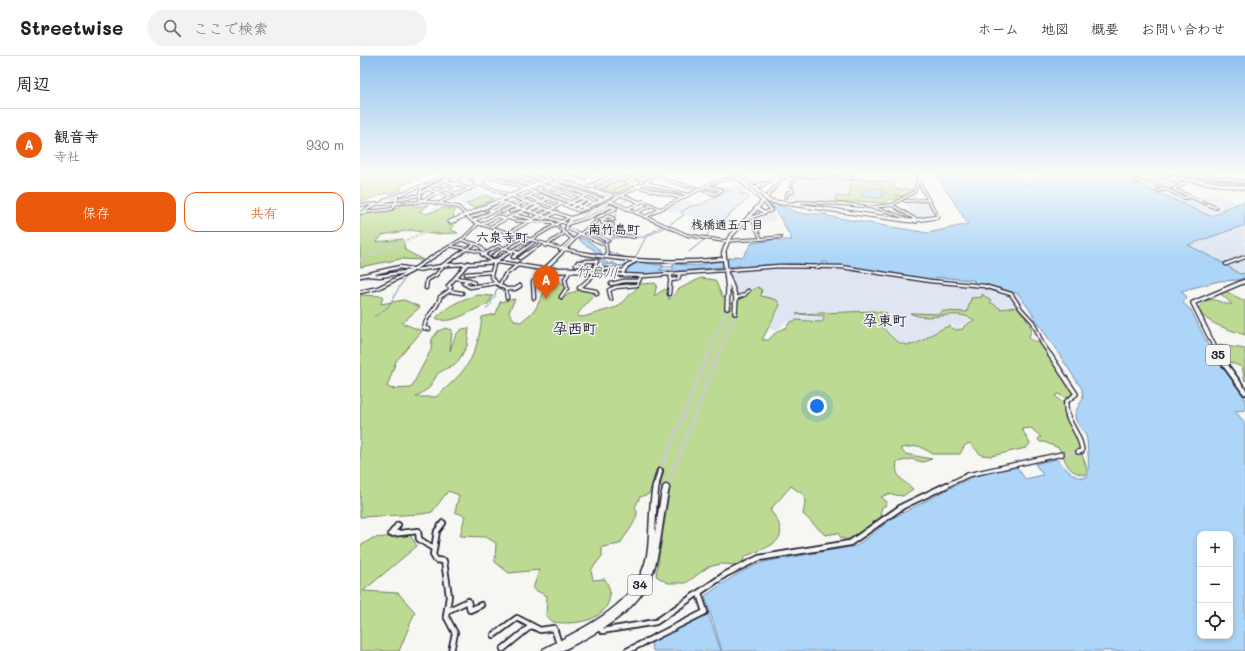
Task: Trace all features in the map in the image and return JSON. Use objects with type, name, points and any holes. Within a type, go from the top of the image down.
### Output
[{"type":"main road","points":[[451,221],[495,202]]},
{"type":"main road","points":[[467,214],[496,202]]},
{"type":"main road","points":[[727,308],[729,296],[724,261],[724,248],[728,241],[750,218],[762,202]]},
{"type":"main road","points":[[776,202],[793,204],[811,203]]},
{"type":"main road","points":[[792,202],[811,203],[910,222],[938,217]]},
{"type":"main road","points":[[725,268],[736,298],[737,305],[735,313]]},
{"type":"main road","name":"35","points":[[1245,280],[1199,299],[1193,303],[1193,306],[1221,360],[1245,392]]},
{"type":"main road","name":"34","points":[[546,651],[563,647],[615,612],[630,598],[639,586],[646,572],[650,556],[654,496],[660,471]]},
{"type":"main road","name":"34","points":[[555,651],[599,627],[628,606],[641,590],[649,577],[654,558],[657,532],[666,488]]},
{"type":"street","points":[[360,205],[387,202]]},
{"type":"street","points":[[382,203],[396,204],[411,202]]},
{"type":"street","points":[[436,202],[458,207],[473,221],[528,241],[560,250],[637,260],[698,263],[724,261]]},
{"type":"street","points":[[500,202],[523,208],[555,220],[563,234],[572,239],[560,250]]},
{"type":"street","points":[[502,212],[525,202]]},
{"type":"street","points":[[490,227],[519,212],[530,202],[570,218]]},
{"type":"street","points":[[510,212],[539,202]]},
{"type":"street","points":[[543,202],[556,207]]},
{"type":"street","points":[[555,202],[579,212],[589,210],[596,211],[613,219],[598,220]]},
{"type":"street","points":[[508,234],[528,221],[566,202]]},
{"type":"street","points":[[565,205],[567,202]]},
{"type":"street","points":[[570,202],[589,210],[596,211]]},
{"type":"street","points":[[570,207],[581,202]]},
{"type":"street","points":[[576,209],[590,202],[596,204]]},
{"type":"street","points":[[496,283],[490,275],[494,263],[512,250],[557,223],[604,202]]},
{"type":"street","points":[[596,211],[604,202]]},
{"type":"street","points":[[589,210],[596,204],[604,202],[616,208]]},
{"type":"street","points":[[612,202],[682,234],[728,241],[781,237]]},
{"type":"street","points":[[627,209],[640,202]]},
{"type":"street","points":[[645,202],[660,209]]},
{"type":"street","points":[[645,217],[674,202]]},
{"type":"street","points":[[765,202],[775,214]]},
{"type":"street","points":[[811,203],[886,208],[897,202]]},
{"type":"street","points":[[929,202],[938,217]]},
{"type":"street","points":[[1201,202],[1216,208]]},
{"type":"street","points":[[494,212],[489,210],[503,203]]},
{"type":"street","points":[[811,203],[835,203]]},
{"type":"street","points":[[360,213],[377,204]]},
{"type":"street","points":[[360,213],[391,209],[396,204]]},
{"type":"street","points":[[473,221],[508,204]]},
{"type":"street","points":[[542,270],[546,268],[580,234],[604,214],[616,208],[618,205]]},
{"type":"street","points":[[636,213],[652,205]]},
{"type":"street","points":[[892,205],[916,222]]},
{"type":"street","points":[[528,211],[539,206]]},
{"type":"street","points":[[360,292],[378,288],[413,271],[462,240],[481,224],[498,216],[513,220],[566,223],[590,217],[612,206]]},
{"type":"street","points":[[867,207],[894,214],[910,222]]},
{"type":"street","points":[[522,217],[544,208]]},
{"type":"street","points":[[757,208],[765,213]]},
{"type":"street","points":[[589,210],[590,217]]},
{"type":"street","points":[[761,239],[750,218],[772,210]]},
{"type":"street","points":[[470,218],[484,212]]},
{"type":"street","points":[[519,212],[528,215]]},
{"type":"street","points":[[514,215],[543,219],[557,212]]},
{"type":"street","points":[[555,220],[564,215]]},
{"type":"street","points":[[598,220],[608,216]]},
{"type":"street","points":[[482,217],[498,223]]},
{"type":"street","points":[[590,217],[602,223],[613,225]]},
{"type":"street","points":[[566,223],[570,218]]},
{"type":"street","points":[[566,223],[568,230],[606,245],[606,257]]},
{"type":"street","points":[[592,225],[616,234],[634,237]]},
{"type":"street","points":[[584,231],[589,231],[608,241]]},
{"type":"street","points":[[594,234],[600,231],[605,233]]},
{"type":"street","points":[[544,246],[563,234]]},
{"type":"street","points":[[493,256],[521,238]]},
{"type":"street","points":[[462,240],[483,248],[482,252]]},
{"type":"street","points":[[515,257],[513,257],[534,243]]},
{"type":"street","points":[[426,288],[427,280],[436,275],[443,266],[475,244]]},
{"type":"street","points":[[520,258],[540,245]]},
{"type":"street","points":[[452,246],[482,252],[494,263]]},
{"type":"street","points":[[482,252],[498,246],[519,252]]},
{"type":"street","points":[[591,255],[595,256],[598,261]]},
{"type":"street","points":[[584,264],[591,255]]},
{"type":"street","points":[[1226,264],[1245,257]]},
{"type":"street","points":[[623,273],[628,265],[637,260]]},
{"type":"street","points":[[546,268],[598,261]]},
{"type":"street","points":[[594,268],[598,261]]},
{"type":"street","points":[[369,275],[380,276],[443,266],[494,263],[517,265],[553,272],[570,271],[623,273]]},
{"type":"street","points":[[449,290],[451,287],[448,286],[467,264]]},
{"type":"street","points":[[584,264],[594,268],[641,276],[725,268],[779,266],[843,268],[930,281],[984,286],[1013,296],[1021,309],[1033,322],[1042,343],[1076,394],[1066,402],[1065,414],[1067,420],[1082,442],[1082,451],[1078,452]]},
{"type":"street","points":[[500,284],[505,275],[517,265]]},
{"type":"street","points":[[360,276],[400,267],[413,271]]},
{"type":"street","points":[[561,297],[567,288],[565,279],[570,271]]},
{"type":"street","points":[[466,274],[491,272]]},
{"type":"street","points":[[534,298],[533,282],[551,275],[553,272]]},
{"type":"street","points":[[597,272],[579,288],[596,291],[597,294]]},
{"type":"street","points":[[671,280],[678,279],[680,273]]},
{"type":"street","points":[[669,294],[671,274]]},
{"type":"street","points":[[611,299],[609,290],[611,288],[620,286],[634,287],[641,276]]},
{"type":"street","points":[[455,278],[474,283]]},
{"type":"street","points":[[467,280],[463,284],[470,287],[496,283],[500,284],[506,289],[515,289],[520,286]]},
{"type":"street","points":[[611,284],[624,281],[639,281]]},
{"type":"street","points":[[506,289],[507,298]]},
{"type":"street","points":[[449,290],[462,293]]},
{"type":"street","points":[[429,330],[424,328],[426,317],[439,303],[441,297],[449,290]]},
{"type":"street","points":[[736,298],[744,295],[748,291]]},
{"type":"street","points":[[599,627],[602,631],[656,622],[726,574],[759,558],[850,543],[903,506],[968,475],[1062,454]]},
{"type":"street","points":[[443,523],[437,532],[433,555],[436,560],[444,560],[449,596],[446,616],[455,628],[456,633],[456,641],[451,651]]},
{"type":"street","points":[[398,525],[391,534],[418,531],[419,539],[434,549]]},
{"type":"street","points":[[627,651],[706,612],[699,593]]},
{"type":"street","points":[[447,611],[468,601],[470,610],[481,605]]},
{"type":"street","points":[[494,635],[517,618],[540,630],[554,628],[563,647]]},
{"type":"street","points":[[503,649],[532,626]]},
{"type":"shaded area","points":[[457,202],[490,202],[475,209]]},
{"type":"shaded area","points":[[676,202],[691,202],[696,203],[691,206],[696,207],[706,202],[744,202],[720,223],[662,209]]},
{"type":"shaded area","points":[[905,202],[927,202],[935,216],[918,220],[912,216]]},
{"type":"shaded area","points":[[1179,202],[1239,203],[1221,209],[1225,211],[1210,216]]},
{"type":"shaded area","points":[[772,212],[776,220],[755,223],[753,220],[755,217]]},
{"type":"shaded area","points":[[1245,225],[1245,273],[1243,275],[1187,245]]},
{"type":"shaded area","points":[[828,262],[828,266],[848,265],[974,280],[974,283],[989,285],[1019,294],[1025,305],[1002,309],[981,297],[971,298],[968,311],[970,321],[961,325],[960,329],[956,329],[953,326],[942,327],[923,341],[907,345],[897,340],[880,323],[879,317],[887,313],[880,311],[795,314],[797,316],[822,317],[822,321],[795,320],[784,323],[778,331],[769,329],[781,304],[778,300],[764,297],[762,289],[759,288],[737,295],[730,278],[729,270],[743,269],[746,265],[773,264],[784,266],[795,263]]},
{"type":"green space","points":[[471,202],[488,202],[475,208],[466,204]]},
{"type":"green space","points":[[835,202],[853,202],[852,204],[835,203]]},
{"type":"green space","points":[[865,202],[886,202],[884,203]]},
{"type":"green space","points":[[405,204],[413,204],[414,207],[429,205],[419,211],[426,214],[443,208],[456,210],[453,214],[456,223],[450,229],[458,233],[432,234],[411,230],[382,235],[377,242],[403,239],[405,250],[423,260],[401,259],[360,267],[360,214],[390,210]]},
{"type":"green space","points":[[701,278],[715,280],[722,296],[726,298],[726,307],[729,308],[734,300],[736,313],[739,299],[758,287],[762,290],[761,296],[777,300],[780,305],[762,340],[769,340],[776,332],[786,328],[789,323],[796,320],[820,322],[823,321],[824,316],[796,314],[873,311],[887,313],[879,317],[881,325],[896,340],[904,344],[911,345],[940,329],[949,326],[956,330],[963,329],[964,326],[974,320],[966,316],[958,315],[926,317],[910,313],[940,314],[942,311],[967,312],[971,298],[982,297],[982,294],[991,301],[990,302],[1001,309],[1016,307],[1022,312],[1032,329],[1029,336],[1030,339],[1042,344],[1074,392],[1067,398],[1058,394],[1055,396],[1064,404],[1065,418],[1075,434],[1087,470],[1086,475],[1074,472],[1068,466],[1059,448],[1044,442],[1040,442],[1038,439],[1041,437],[1031,428],[1022,429],[1030,444],[1026,448],[991,456],[981,455],[970,443],[965,445],[960,454],[933,454],[919,446],[900,448],[905,454],[932,459],[923,462],[911,459],[897,462],[896,467],[898,475],[913,489],[903,496],[888,494],[881,497],[887,502],[885,506],[882,507],[880,514],[882,516],[874,525],[858,537],[852,539],[841,538],[838,533],[825,535],[803,514],[805,504],[804,495],[791,486],[770,510],[777,521],[780,529],[780,536],[770,546],[744,557],[743,562],[738,565],[721,564],[708,567],[686,583],[668,583],[656,576],[670,488],[660,487],[663,471],[656,470],[649,494],[640,497],[635,507],[637,515],[635,520],[620,544],[602,547],[602,556],[591,570],[593,580],[605,579],[609,588],[610,594],[608,603],[603,611],[589,620],[580,622],[553,622],[546,615],[547,596],[533,589],[539,570],[509,573],[495,562],[496,543],[486,537],[460,536],[465,516],[455,512],[459,495],[448,491],[432,512],[422,514],[360,517],[360,295],[383,296],[381,304],[404,300],[420,307],[402,323],[422,331],[396,361],[387,387],[392,389],[411,388],[431,350],[432,339],[438,331],[446,328],[452,330],[450,351],[458,332],[469,328],[467,346],[457,363],[438,373],[429,388],[416,397],[436,397],[455,379],[468,363],[477,344],[482,317],[496,314],[500,302],[515,299],[509,312],[515,321],[521,322],[535,310],[544,292],[558,281],[562,283],[565,290],[561,300],[573,292],[585,290],[595,291],[577,316],[583,317],[617,307],[641,284],[655,283],[657,285],[654,296],[665,289],[668,291],[669,300],[679,289]]},
{"type":"green space","points":[[1225,291],[1245,301],[1245,335],[1211,322],[1205,318],[1198,308],[1209,300],[1232,304],[1221,294]]},
{"type":"green space","points":[[479,295],[493,296],[487,305],[455,319],[442,320],[436,318],[456,303]]},
{"type":"green space","points":[[1219,345],[1245,349],[1245,381],[1242,367],[1226,361],[1218,347]]},
{"type":"green space","points":[[410,535],[417,546],[363,591],[398,593],[415,612],[399,651],[360,651],[360,546],[373,538]]},
{"type":"water","points":[[954,202],[1178,202],[1210,216],[1224,212],[1221,210],[1245,202],[1245,225],[1188,245],[1223,263],[1240,274],[1245,273],[1245,278],[1219,281],[1181,291],[1187,297],[1183,303],[1191,310],[1212,353],[1245,398],[1245,410],[1235,411],[1245,423],[1245,651],[722,651],[705,596],[726,581],[748,569],[764,562],[856,546],[893,518],[977,475],[1017,467],[1025,479],[1043,475],[1035,464],[1056,459],[1075,476],[1083,478],[1088,476],[1087,438],[1075,417],[1077,409],[1083,398],[1082,389],[1019,294],[989,285],[974,283],[974,280],[936,277],[936,280],[877,271],[828,266],[827,262],[821,262],[823,263],[822,266],[795,263],[741,268],[740,265],[736,266],[736,268],[730,266],[652,274],[621,274],[598,271],[543,272],[543,270],[625,271],[630,266],[642,262],[663,265],[662,269],[659,270],[673,270],[673,264],[697,266],[717,261],[727,262],[727,259],[736,256],[743,257],[751,244],[777,239],[780,242],[781,240],[792,240],[776,210],[770,204],[781,206],[807,215],[827,214],[827,216],[928,233],[968,224]]},
{"type":"water","points":[[577,238],[586,240],[594,245],[605,258],[603,260],[609,264],[612,262],[619,266],[625,265],[618,267],[611,264],[602,265],[603,264],[593,249]]},
{"type":"water","points":[[708,613],[721,651],[653,651],[651,642]]},
{"type":"waterway","points":[[510,204],[514,202]]},
{"type":"waterway","points":[[571,217],[605,202]]},
{"type":"waterway","points":[[620,204],[624,202]]},
{"type":"waterway","points":[[667,226],[684,215],[681,212],[691,206],[700,205],[706,202]]},
{"type":"waterway","points":[[689,252],[705,239],[709,232],[744,202]]},
{"type":"waterway","points":[[613,238],[644,237],[662,226],[618,206],[612,228],[620,232],[617,234]]},
{"type":"waterway","points":[[486,208],[487,213],[504,214],[509,217]]},
{"type":"waterway","points":[[563,230],[570,218]]},
{"type":"waterway","points":[[552,221],[558,223],[561,229]]},
{"type":"waterway","points":[[636,256],[646,237],[665,227]]},
{"type":"waterway","points":[[464,239],[469,234]]},
{"type":"waterway","points":[[569,236],[576,238]]},
{"type":"waterway","points":[[607,245],[613,238]]},
{"type":"waterway","points":[[422,266],[451,247]]},
{"type":"waterway","points":[[607,251],[624,257]]},
{"type":"waterway","points":[[543,267],[560,252]]},
{"type":"waterway","points":[[624,258],[676,260]]},
{"type":"waterway","name":"竹島川","points":[[467,265],[497,263]]},
{"type":"waterway","points":[[662,267],[673,267]]},
{"type":"waterway","name":"竹島川","points":[[530,268],[546,271]]},
{"type":"waterway","points":[[374,317],[388,307],[407,274]]},
{"type":"waterway","name":"竹島川","points":[[360,277],[384,276]]},
{"type":"waterway","points":[[495,296],[496,290],[500,288]]},
{"type":"waterway","points":[[491,304],[491,301],[495,297]]},
{"type":"waterway","points":[[486,309],[490,305]]},
{"type":"tunnel","points":[[373,254],[450,222]]},
{"type":"tunnel","points":[[360,260],[375,253]]},
{"type":"tunnel","points":[[707,356],[727,308]]},
{"type":"tunnel","points":[[718,356],[735,313]]},
{"type":"tunnel","points":[[660,471],[708,355]]},
{"type":"tunnel","points":[[667,486],[718,355]]},
{"type":"tunnel","points":[[1062,454],[1078,452]]},
{"type":"tram line","points":[[766,202],[774,209]]},
{"type":"place","name":"観音寺","points":[[546,299]]},
{"type":"district","name":"桟橋通五丁目","points":[[727,225]]},
{"type":"district","name":"南竹島町","points":[[614,229]]},
{"type":"district","name":"六泉寺町","points":[[502,237]]},
{"type":"district","name":"孕東町","points":[[885,321]]},
{"type":"district","name":"孕西町","points":[[575,329]]}]
